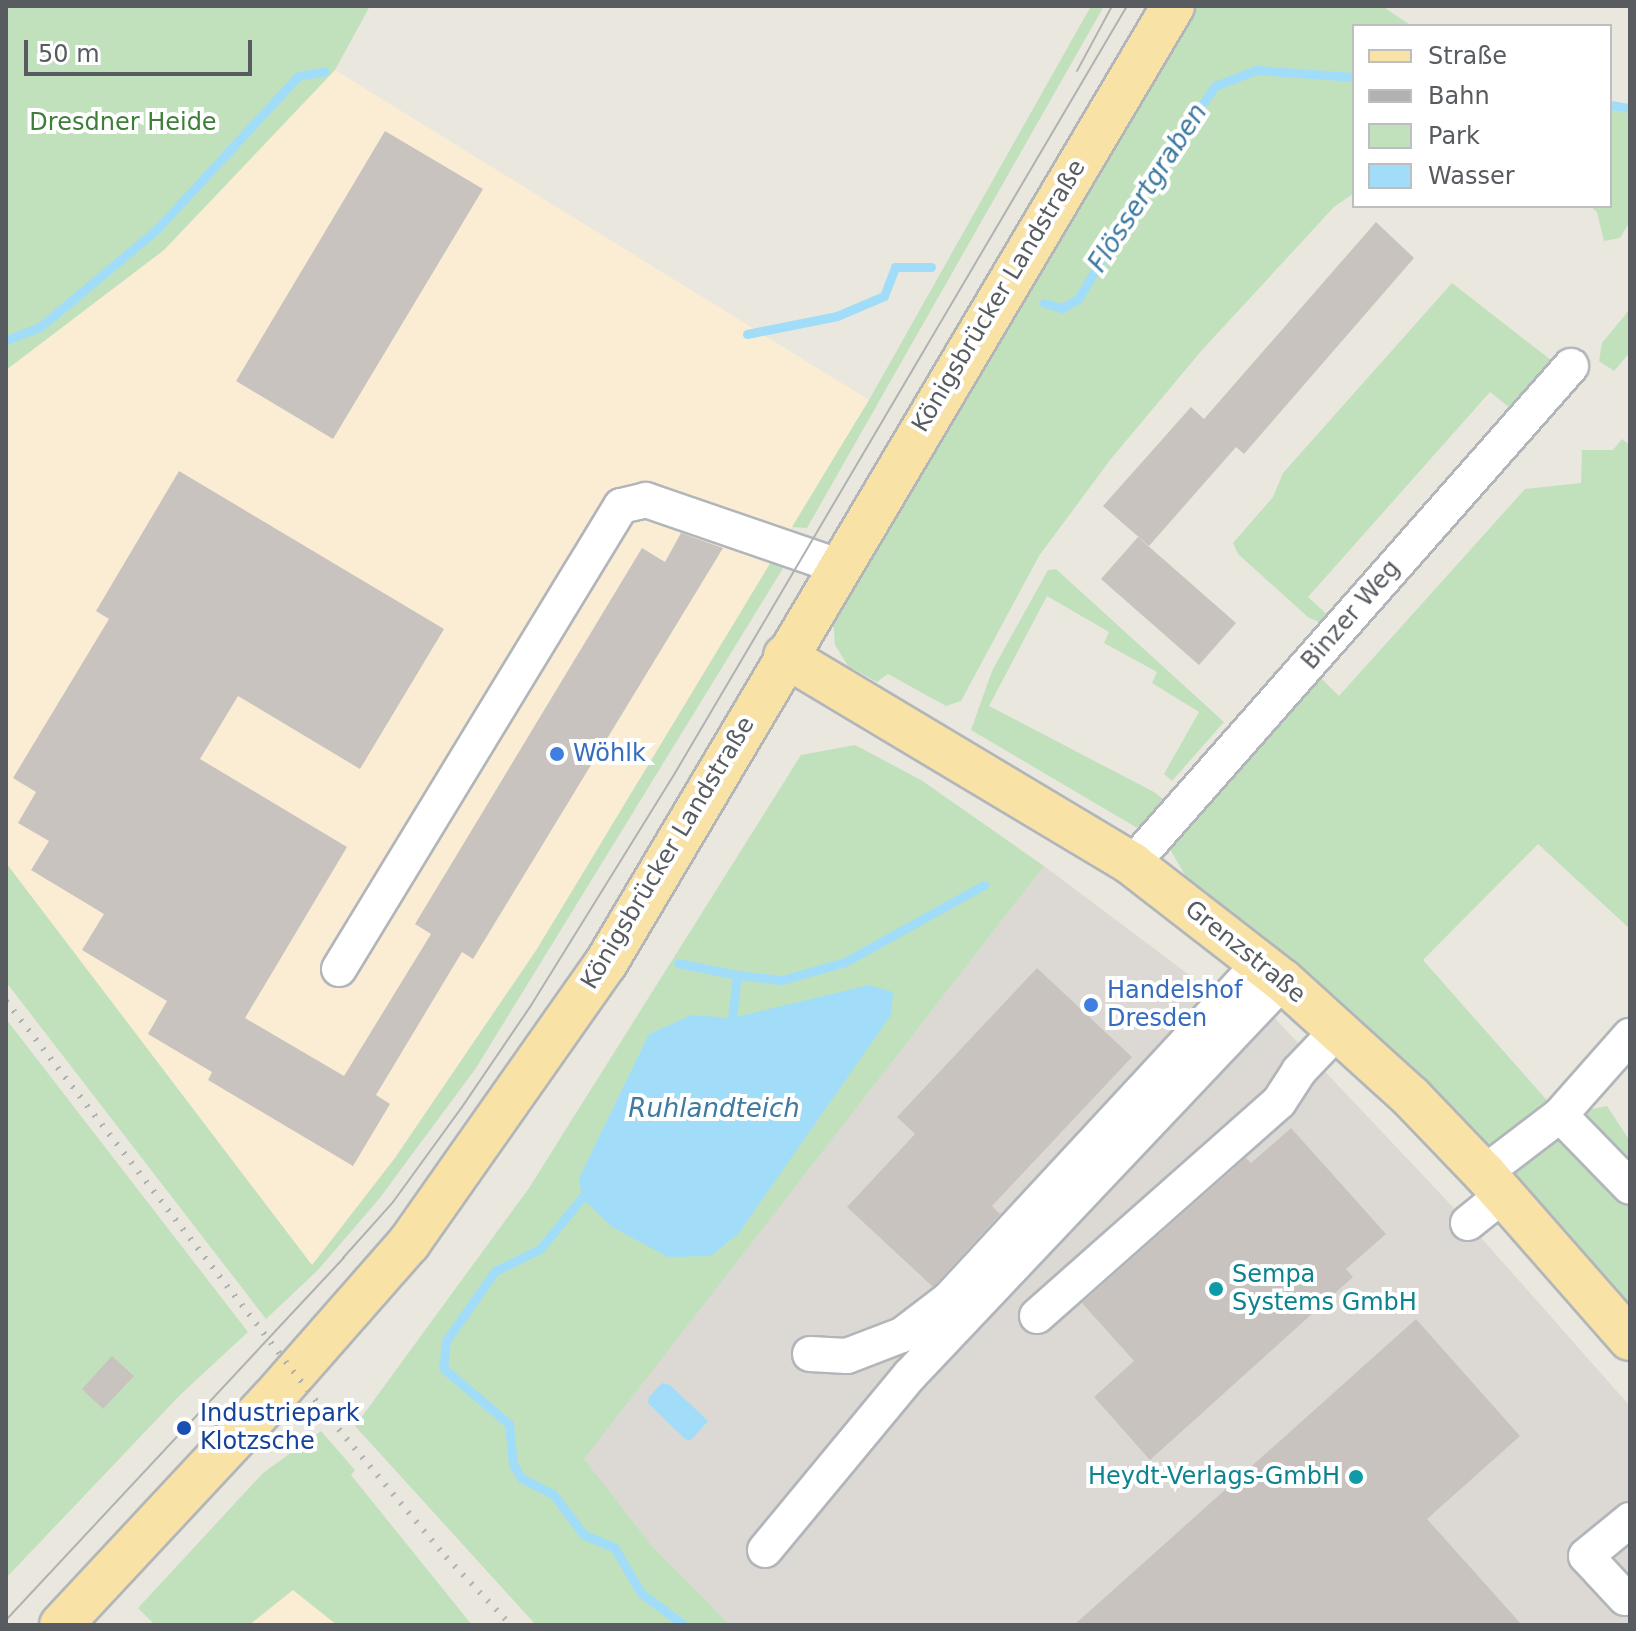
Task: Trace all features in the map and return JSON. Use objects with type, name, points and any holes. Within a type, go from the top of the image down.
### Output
[{"type":"main road","name":"Königsbrücker Landstraße","points":[[61,1625],[271,1400],[409,1243],[606,963],[838,566],[1173,6]]},
{"type":"main road","name":"Grenzstraße","points":[[785,656],[1132,864],[1272,972],[1339,1029],[1493,1184],[1630,1339]]},
{"type":"street","name":"Binzer Weg","points":[[1132,864],[1571,366]]},
{"type":"street","points":[[339,969],[621,506],[646,500],[838,566]]},
{"type":"street","points":[[810,1354],[847,1356],[902,1335],[948,1300],[1272,972]]},
{"type":"street","points":[[765,1550],[910,1375],[1272,972]]},
{"type":"street","points":[[1037,1316],[1279,1102],[1299,1071],[1339,1029]]},
{"type":"street","points":[[1468,1223],[1493,1184],[1629,1040]]},
{"type":"street","points":[[1560,1115],[1630,1187]]},
{"type":"street","points":[[1625,1598],[1586,1556],[1630,1520]]},
{"type":"shaded area","points":[[335,70],[869,400],[537,949],[396,1156],[312,1266],[6,863],[6,370],[164,250]]},
{"type":"shaded area","points":[[1044,866],[1212,992],[1267,1010],[1468,1223],[1630,1406],[1630,1625],[730,1625],[653,1547],[583,1459]]},
{"type":"shaded area","points":[[293,1590],[337,1625],[249,1625]]},
{"type":"green space","name":"Dresdner Heide","points":[[6,6],[370,6],[335,70],[164,250],[6,370]]},
{"type":"green space","points":[[1091,6],[1104,6],[807,528],[792,527],[869,400]]},
{"type":"green space","points":[[1197,6],[1382,6],[1409,24],[1352,24],[1352,194],[1334,207],[1202,350],[1110,460],[1039,556],[961,701],[946,706],[888,674],[877,682],[848,666],[835,645],[833,619],[1158,64]]},
{"type":"green space","points":[[1612,110],[1630,113],[1630,222],[1620,238],[1604,241],[1597,212],[1592,208],[1612,208]]},
{"type":"green space","points":[[1452,283],[1556,364],[1515,412],[1490,392],[1308,597],[1332,619],[1325,624],[1309,618],[1238,554],[1233,543],[1273,497],[1283,473]]},
{"type":"green space","points":[[1630,309],[1630,352],[1614,371],[1599,361],[1602,343]]},
{"type":"green space","points":[[1622,439],[1630,445],[1630,929],[1538,844],[1423,960],[1560,1115],[1607,1106],[1630,1141],[1630,1339],[1215,926],[1165,841],[1318,675],[1339,696],[1525,489],[1581,483],[1582,450],[1613,450]]},
{"type":"green space","points":[[774,557],[785,565],[476,1068],[379,1199],[318,1270],[266,1319],[6,982],[6,863],[312,1265],[395,1158],[537,949]]},
{"type":"green space","points":[[1056,569],[1224,722],[1172,781],[1164,774],[1199,712],[1152,683],[1157,672],[1104,643],[1109,632],[1047,596],[989,706],[1154,792],[1167,802],[1144,832],[971,730],[992,671],[1048,570]]},
{"type":"green space","points":[[855,745],[921,780],[1044,866],[584,1459],[653,1547],[730,1625],[536,1625],[355,1426],[529,1188],[801,755]]},
{"type":"green space","points":[[6,1019],[248,1332],[180,1395],[6,1578]]},
{"type":"green space","points":[[321,1431],[355,1470],[351,1475],[472,1625],[337,1625],[293,1590],[249,1625],[155,1625],[138,1608],[263,1473]]},
{"type":"water","name":"Ruhlandteich","points":[[869,985],[893,992],[891,1015],[739,1233],[711,1256],[668,1257],[612,1227],[582,1198],[579,1178],[649,1034],[692,1015],[732,1018]]},
{"type":"water","points":[[662,1383],[670,1385],[708,1421],[691,1440],[686,1440],[648,1403],[649,1397]]},
{"type":"building","points":[[385,131],[483,189],[333,439],[236,381]]},
{"type":"building","points":[[1376,222],[1414,258],[1244,454],[1236,447],[1149,546],[1103,506],[1191,407],[1204,419]]},
{"type":"building","points":[[179,471],[444,629],[360,769],[238,696],[200,759],[347,847],[245,1018],[344,1076],[431,934],[415,924],[642,548],[665,562],[681,533],[723,548],[473,959],[462,952],[376,1095],[390,1104],[353,1166],[208,1080],[212,1072],[148,1034],[167,1001],[82,950],[104,914],[31,870],[49,841],[18,823],[36,792],[13,778],[109,619],[96,611]]},
{"type":"building","points":[[1138,537],[1236,623],[1199,665],[1101,579]]},
{"type":"building","points":[[1037,968],[1132,1057],[992,1206],[1000,1214],[933,1287],[847,1207],[915,1134],[897,1117]]},
{"type":"building","name":"Sempa Systems GmbH","points":[[1291,1128],[1386,1234],[1346,1269],[1353,1277],[1150,1460],[1094,1397],[1134,1361],[1082,1303],[1246,1158],[1251,1163]]},
{"type":"building","name":"Heydt-Verlags-GmbH","points":[[1416,1319],[1520,1436],[1427,1519],[1522,1625],[1074,1625]]},
{"type":"building","points":[[112,1356],[134,1376],[103,1409],[82,1389]]},
{"type":"waterway","name":"Flössertgraben","points":[[1044,303],[1062,308],[1078,299],[1142,191],[1215,86],[1256,70],[1352,77]]},
{"type":"waterway","name":"Flössertgraben","points":[[6,340],[40,327],[157,229],[298,76],[325,71]]},
{"type":"waterway","name":"Flössertgraben","points":[[1612,105],[1630,108]]},
{"type":"waterway","name":"Flössertgraben","points":[[747,334],[837,316],[884,296],[895,267],[931,267]]},
{"type":"waterway","points":[[737,975],[782,980],[845,962],[984,885]]},
{"type":"waterway","points":[[678,963],[737,975],[732,1018],[724,1028]]},
{"type":"waterway","points":[[589,1189],[540,1249],[495,1271],[446,1341],[443,1368],[509,1424],[513,1464],[521,1478],[553,1494],[584,1535],[614,1547],[641,1593],[684,1625]]},
{"type":"tram line","points":[[1077,71],[1112,6]]},
{"type":"tram line","points":[[6,1620],[393,1202],[462,1107],[530,1007],[675,773],[1127,6]]},
{"type":"railway","points":[[6,1001],[331,1420],[446,1557],[511,1625]]},
{"type":"place","name":"Wöhlk","points":[[557,754]]},
{"type":"place","name":"Handelshof Dresden","points":[[1091,1005]]},
{"type":"place","name":"Sempa Systems GmbH","points":[[1216,1289]]},
{"type":"place","name":"Industriepark Klotzsche","points":[[184,1428]]},
{"type":"place","name":"Heydt-Verlags-GmbH","points":[[1356,1477]]}]
